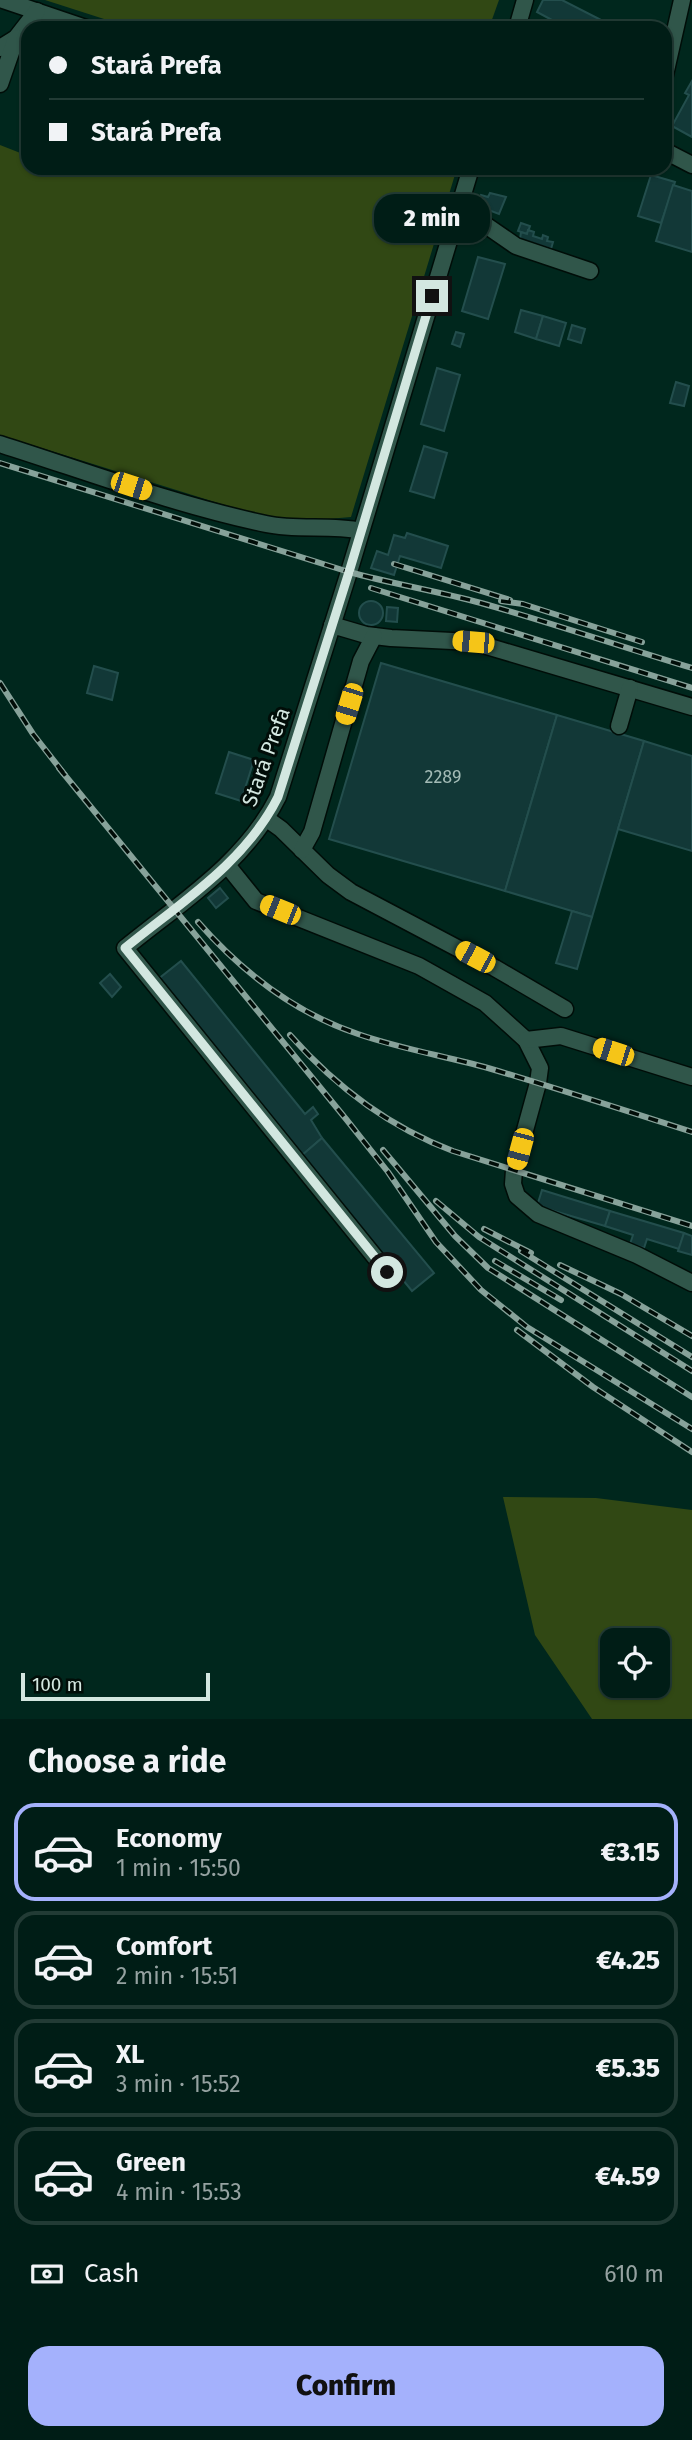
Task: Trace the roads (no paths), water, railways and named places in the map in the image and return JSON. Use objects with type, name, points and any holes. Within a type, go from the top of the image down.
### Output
[{"type":"street","points":[[3,0],[66,21]]},
{"type":"street","points":[[522,21],[525,0]]},
{"type":"street","points":[[672,44],[682,0]]},
{"type":"street","points":[[29,21],[37,11]]},
{"type":"street","points":[[0,84],[16,38],[21,32]]},
{"type":"street","points":[[0,48],[16,38]]},
{"type":"street","points":[[672,155],[692,165]]},
{"type":"street","name":"Stará Prefa","points":[[387,1272],[125,948],[227,865],[267,819],[278,797],[362,531],[469,175]]},
{"type":"street","points":[[455,218],[487,226],[516,246],[590,271]]},
{"type":"street","points":[[0,444],[210,511],[279,526],[362,531]]},
{"type":"street","points":[[332,625],[374,636],[473,642],[692,707]]},
{"type":"street","points":[[357,632],[361,661]]},
{"type":"street","points":[[302,850],[312,832],[361,661],[374,636]]},
{"type":"street","points":[[619,726],[630,688]]},
{"type":"street","points":[[267,819],[281,829],[328,875],[351,892],[484,962],[565,1009]]},
{"type":"street","points":[[227,865],[256,901],[419,966],[485,1003],[526,1040],[540,1068],[514,1170],[513,1184],[517,1196],[538,1214],[637,1255],[692,1283]]},
{"type":"street","points":[[526,1040],[561,1036],[692,1077]]},
{"type":"railway","points":[[0,463],[349,572],[481,603],[692,668]]},
{"type":"railway","points":[[394,564],[510,600]]},
{"type":"railway","points":[[371,588],[692,688]]},
{"type":"railway","points":[[501,601],[523,604],[642,642]]},
{"type":"railway","points":[[0,683],[33,734],[65,775]]},
{"type":"railway","points":[[59,768],[346,1119],[388,1172],[436,1242],[481,1290],[527,1327],[692,1429]]},
{"type":"railway","points":[[198,922],[251,974],[291,1003],[335,1025],[390,1044],[514,1076],[692,1132]]},
{"type":"railway","points":[[290,1035],[326,1072],[365,1104],[430,1141],[453,1151],[692,1226]]},
{"type":"railway","points":[[383,1150],[455,1236],[488,1268],[692,1397]]},
{"type":"railway","points":[[436,1201],[479,1237],[692,1371]]},
{"type":"railway","points":[[484,1229],[531,1253]]},
{"type":"railway","points":[[521,1251],[692,1357]]},
{"type":"railway","points":[[495,1261],[561,1300]]},
{"type":"railway","points":[[560,1265],[621,1294],[692,1336]]},
{"type":"railway","points":[[517,1330],[593,1387],[692,1452]]}]
